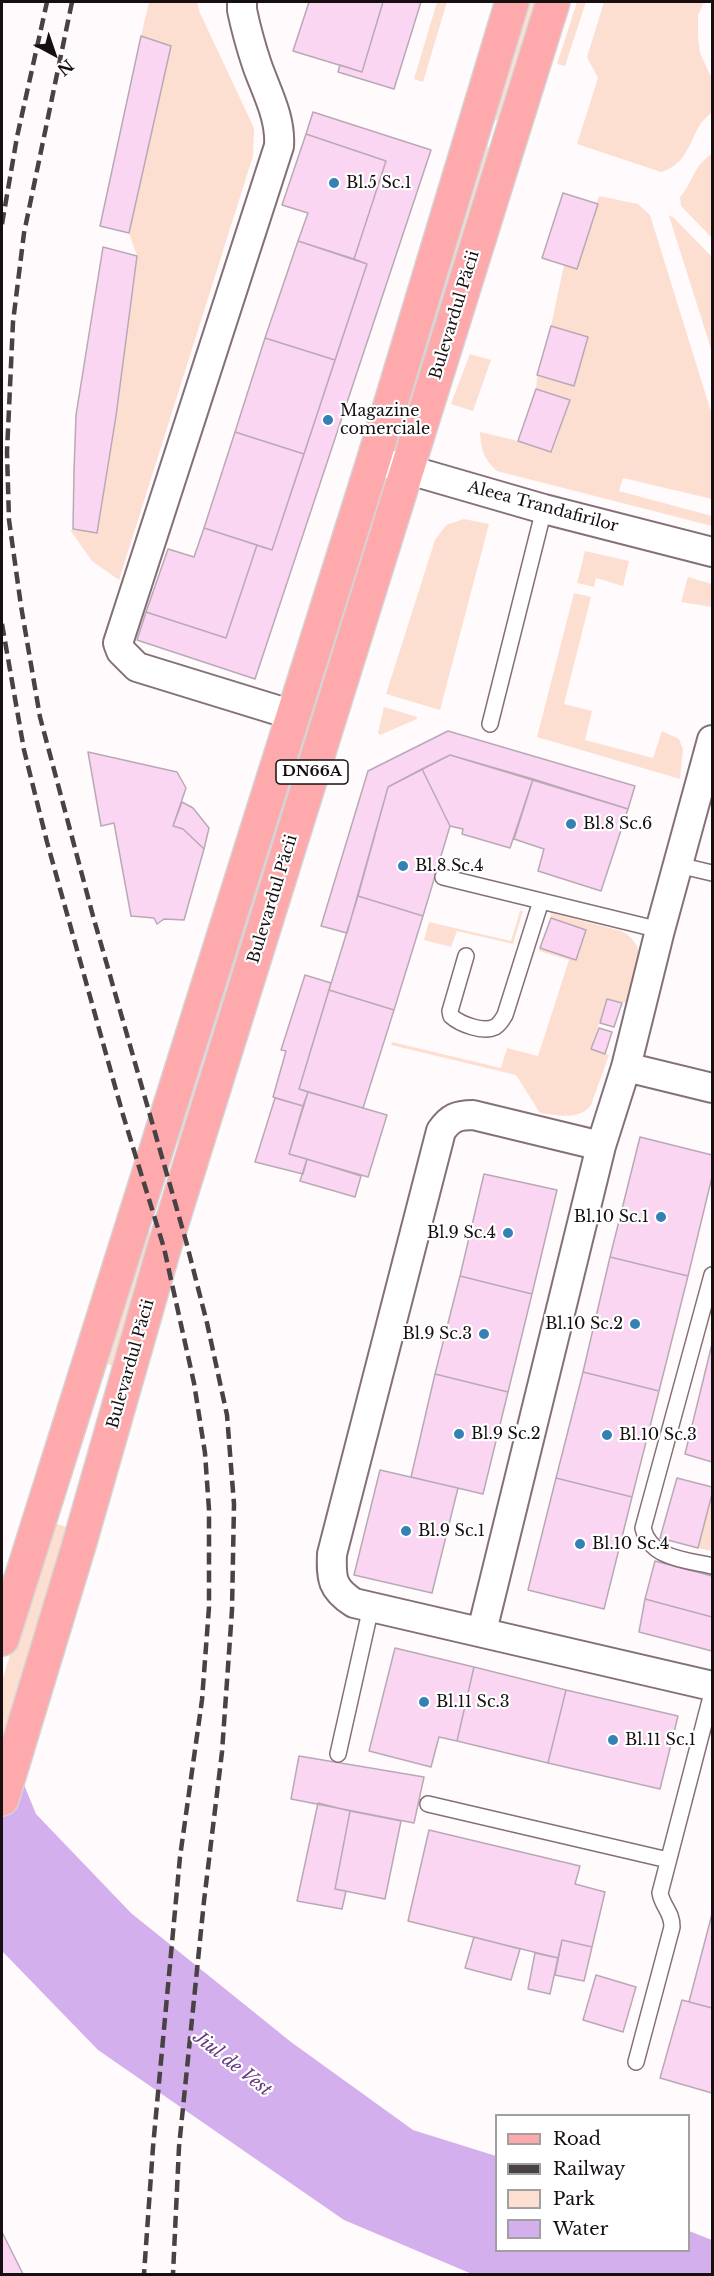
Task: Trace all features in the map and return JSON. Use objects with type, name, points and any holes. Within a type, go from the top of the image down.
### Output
[{"type":"main road","name":"DN66A","points":[[2,1639],[374,459],[512,2]]},
{"type":"main road","name":"Bulevardul Păcii","points":[[2,1799],[79,1545],[164,1248],[553,2]]},
{"type":"street","points":[[242,2],[256,63],[278,118],[279,146],[118,643],[121,651],[137,668],[293,715]]},
{"type":"street","name":"Aleea Trandafirilor","points":[[374,459],[544,509],[712,552]]},
{"type":"street","points":[[483,1631],[601,1146],[626,1067],[660,930],[712,740]]},
{"type":"street","points":[[626,1067],[712,1088]]},
{"type":"street","points":[[601,1146],[472,1115],[460,1115],[449,1120],[441,1131],[332,1554],[331,1572],[335,1587],[354,1603],[483,1631],[712,1686]]},
{"type":"lane","points":[[490,724],[544,509]]},
{"type":"lane","points":[[678,865],[712,873]]},
{"type":"lane","points":[[442,877],[660,930]]},
{"type":"lane","points":[[466,956],[450,1011],[451,1016],[462,1023],[486,1029],[496,1026],[505,1015],[541,901]]},
{"type":"lane","points":[[712,1275],[643,1528],[645,1538],[652,1547],[664,1554],[712,1566]]},
{"type":"lane","points":[[338,1754],[371,1607]]},
{"type":"lane","points":[[636,2062],[672,1928],[672,1917],[661,1901],[660,1893],[712,1693]]},
{"type":"lane","points":[[428,1804],[668,1860]]},
{"type":"green space","points":[[149,2],[197,2],[200,13],[254,128],[253,156],[119,580],[92,561],[70,530],[97,532],[137,256],[129,233],[171,47],[141,36]]},
{"type":"green space","points":[[437,2],[447,2],[423,82],[414,79]]},
{"type":"green space","points":[[525,2],[541,2],[503,122],[488,118]]},
{"type":"green space","points":[[577,2],[586,2],[565,66],[557,64]]},
{"type":"green space","points":[[604,2],[704,2],[698,15],[698,37],[700,53],[712,79],[712,112],[703,120],[689,147],[676,165],[661,172],[577,144],[598,78],[587,57]]},
{"type":"green space","points":[[480,145],[494,149],[417,388],[413,386]]},
{"type":"green space","points":[[712,154],[712,238],[681,206],[680,197],[697,168]]},
{"type":"green space","points":[[599,196],[638,204],[650,215],[712,415],[712,499],[623,478],[619,491],[712,516],[712,526],[497,471],[482,449],[480,432],[552,452],[570,401],[536,389],[537,376],[574,386],[588,337],[551,326],[564,265],[577,268]]},
{"type":"green space","points":[[669,216],[673,217],[712,257],[712,352]]},
{"type":"green space","points":[[470,354],[491,360],[473,411],[451,404]]},
{"type":"green space","points":[[464,519],[489,524],[440,710],[386,694],[435,540],[446,525]]},
{"type":"green space","points":[[585,551],[629,561],[623,586],[596,578],[594,587],[577,583]]},
{"type":"green space","points":[[360,557],[363,559],[325,689],[312,685]]},
{"type":"green space","points":[[688,577],[712,584],[712,607],[681,602]]},
{"type":"green space","points":[[574,593],[591,597],[564,704],[592,711],[585,740],[653,758],[662,731],[679,739],[683,749],[680,779],[537,737]]},
{"type":"green space","points":[[305,707],[318,711],[181,1152],[173,1130]]},
{"type":"green space","points":[[384,707],[417,717],[417,719],[380,735],[378,733]]},
{"type":"green space","points":[[520,911],[523,911],[513,944],[457,931],[451,947],[424,940],[429,922],[511,941]]},
{"type":"green space","points":[[551,913],[621,931],[634,942],[641,959],[626,1003],[607,999],[591,1049],[609,1055],[591,1105],[586,1110],[567,1116],[540,1113],[516,1075],[391,1045],[392,1042],[501,1068],[507,1048],[538,1056],[569,960],[539,951],[540,948],[576,960],[586,930],[551,918]]},
{"type":"green space","points":[[145,1224],[156,1244],[118,1368],[102,1362]]},
{"type":"green space","points":[[712,1494],[712,1551],[698,1548]]},
{"type":"green space","points":[[51,1522],[69,1528],[2,1744],[2,1681]]},
{"type":"water","name":"Jiul de Vest","points":[[2,1731],[36,1814],[131,1913],[291,2042],[413,2130],[495,2156],[495,2252],[690,2252],[690,2231],[712,2240],[712,2274],[472,2274],[344,2220],[98,2050],[2,1951]]},
{"type":"building","points":[[309,2],[383,2],[362,72],[293,51]]},
{"type":"building","points":[[383,2],[421,2],[394,89],[338,72],[340,65],[362,72]]},
{"type":"building","points":[[141,36],[171,46],[129,233],[100,226]]},
{"type":"building","name":"Magazine comerciale","points":[[313,112],[431,150],[255,679],[137,640],[146,612],[226,638],[257,545],[272,550],[367,264],[354,259],[386,161],[306,134]]},
{"type":"building","name":"Bl.5 Sc.1","points":[[306,134],[386,161],[354,259],[298,241],[308,213],[282,205]]},
{"type":"building","points":[[563,193],[598,204],[577,269],[542,258]]},
{"type":"building","points":[[298,241],[367,264],[335,360],[265,338]]},
{"type":"building","points":[[103,247],[137,256],[116,416],[97,533],[73,529],[74,471],[76,415]]},
{"type":"building","points":[[551,326],[588,337],[574,386],[537,375]]},
{"type":"building","points":[[265,338],[335,360],[304,454],[235,432]]},
{"type":"building","points":[[536,389],[570,400],[551,452],[518,441]]},
{"type":"building","points":[[235,432],[304,454],[272,550],[204,528]]},
{"type":"building","points":[[204,528],[257,545],[226,638],[146,612],[168,549],[194,557]]},
{"type":"building","points":[[448,731],[635,786],[628,809],[450,755],[388,787],[347,933],[321,926],[368,771]]},
{"type":"building","points":[[88,752],[177,772],[186,788],[173,826],[183,829],[204,849],[184,920],[164,919],[157,924],[154,918],[131,916],[114,823],[101,826]]},
{"type":"building","points":[[450,755],[533,779],[510,848],[462,834],[463,829],[450,826],[422,769]]},
{"type":"building","name":"Bl.8 Sc.4","points":[[422,769],[450,826],[423,916],[358,896],[388,787]]},
{"type":"building","name":"Bl.8 Sc.6","points":[[533,779],[628,809],[601,891],[538,871],[544,849],[514,839]]},
{"type":"building","points":[[182,802],[193,808],[209,828],[204,849],[183,829],[173,826]]},
{"type":"building","points":[[358,896],[423,916],[394,1010],[329,990]]},
{"type":"building","points":[[551,918],[586,930],[576,960],[540,948]]},
{"type":"building","points":[[305,975],[331,983],[299,1089],[308,1092],[303,1106],[273,1097],[286,1051],[281,1050]]},
{"type":"building","points":[[329,990],[394,1010],[363,1108],[299,1089]]},
{"type":"building","points":[[607,999],[622,1003],[614,1027],[600,1023]]},
{"type":"building","points":[[599,1028],[612,1032],[605,1054],[591,1049]]},
{"type":"building","points":[[308,1092],[387,1115],[368,1177],[289,1154]]},
{"type":"building","points":[[275,1098],[303,1106],[289,1154],[307,1159],[303,1174],[255,1162]]},
{"type":"building","name":"Bl.10 Sc.1","points":[[640,1137],[712,1155],[712,1177],[688,1276],[610,1257]]},
{"type":"building","points":[[307,1159],[361,1176],[355,1197],[300,1181]]},
{"type":"building","name":"Bl.9 Sc.4","points":[[484,1174],[557,1190],[532,1294],[460,1276]]},
{"type":"building","name":"Bl.10 Sc.2","points":[[610,1257],[688,1276],[659,1391],[583,1372]]},
{"type":"building","name":"Bl.9 Sc.3","points":[[460,1276],[532,1294],[508,1392],[435,1374]]},
{"type":"building","points":[[712,1344],[712,1462],[685,1454]]},
{"type":"building","name":"Bl.10 Sc.3","points":[[583,1372],[659,1391],[632,1497],[556,1478]]},
{"type":"building","name":"Bl.9 Sc.2","points":[[435,1374],[508,1392],[483,1494],[411,1477]]},
{"type":"building","name":"Bl.9 Sc.1","points":[[380,1470],[458,1488],[432,1593],[354,1575]]},
{"type":"building","name":"Bl.10 Sc.4","points":[[556,1478],[632,1497],[604,1609],[528,1590]]},
{"type":"building","points":[[677,1478],[712,1487],[698,1548],[660,1538]]},
{"type":"building","points":[[655,1561],[712,1576],[712,1617],[645,1599]]},
{"type":"building","points":[[645,1599],[712,1617],[712,1651],[639,1632]]},
{"type":"building","name":"Bl.11 Sc.3","points":[[395,1648],[474,1667],[457,1741],[439,1737],[431,1767],[369,1751]]},
{"type":"building","points":[[474,1667],[566,1690],[548,1763],[457,1741]]},
{"type":"building","name":"Bl.11 Sc.1","points":[[566,1690],[678,1716],[660,1789],[548,1763]]},
{"type":"building","points":[[299,1756],[424,1777],[414,1823],[291,1799]]},
{"type":"building","points":[[318,1803],[350,1811],[335,1889],[346,1891],[342,1909],[297,1901]]},
{"type":"building","points":[[350,1811],[401,1821],[385,1899],[335,1889]]},
{"type":"building","points":[[429,1830],[580,1866],[575,1884],[605,1892],[592,1947],[562,1940],[558,1958],[408,1921]]},
{"type":"building","points":[[712,1914],[712,2008],[689,2002]]},
{"type":"building","points":[[474,1937],[520,1949],[511,1980],[465,1968]]},
{"type":"building","points":[[562,1940],[592,1947],[584,1981],[555,1975]]},
{"type":"building","points":[[535,1953],[558,1958],[550,1994],[528,1989]]},
{"type":"building","points":[[596,1975],[636,1987],[623,2032],[583,2020]]},
{"type":"building","points":[[682,2000],[712,2008],[712,2093],[660,2078]]},
{"type":"building","points":[[2,2232],[23,2274],[2,2274]]},
{"type":"railway","points":[[2,224],[17,137],[47,2]]},
{"type":"railway","points":[[72,2],[24,233],[13,322],[7,452],[9,520],[40,717],[207,1323],[227,1415],[234,1504],[232,1610],[222,1752],[179,2147],[173,2274]]},
{"type":"railway","points":[[2,624],[24,750],[47,842],[123,1115],[164,1248],[194,1383],[205,1453],[209,1510],[209,1607],[202,1700],[180,1857],[153,2147],[144,2274]]},
{"type":"place","name":"Bl.5 Sc.1","points":[[334,183]]},
{"type":"place","name":"Magazine comerciale","points":[[328,420]]},
{"type":"place","name":"Bl.8 Sc.6","points":[[571,824]]},
{"type":"place","name":"Bl.8 Sc.4","points":[[403,866]]},
{"type":"place","name":"Bl.10 Sc.1","points":[[661,1217]]},
{"type":"place","name":"Bl.9 Sc.4","points":[[508,1233]]},
{"type":"place","name":"Bl.10 Sc.2","points":[[635,1324]]},
{"type":"place","name":"Bl.9 Sc.3","points":[[484,1334]]},
{"type":"place","name":"Bl.9 Sc.2","points":[[459,1434]]},
{"type":"place","name":"Bl.10 Sc.3","points":[[607,1435]]},
{"type":"place","name":"Bl.9 Sc.1","points":[[406,1531]]},
{"type":"place","name":"Bl.10 Sc.4","points":[[580,1544]]},
{"type":"place","name":"Bl.11 Sc.3","points":[[424,1702]]},
{"type":"place","name":"Bl.11 Sc.1","points":[[613,1740]]}]
